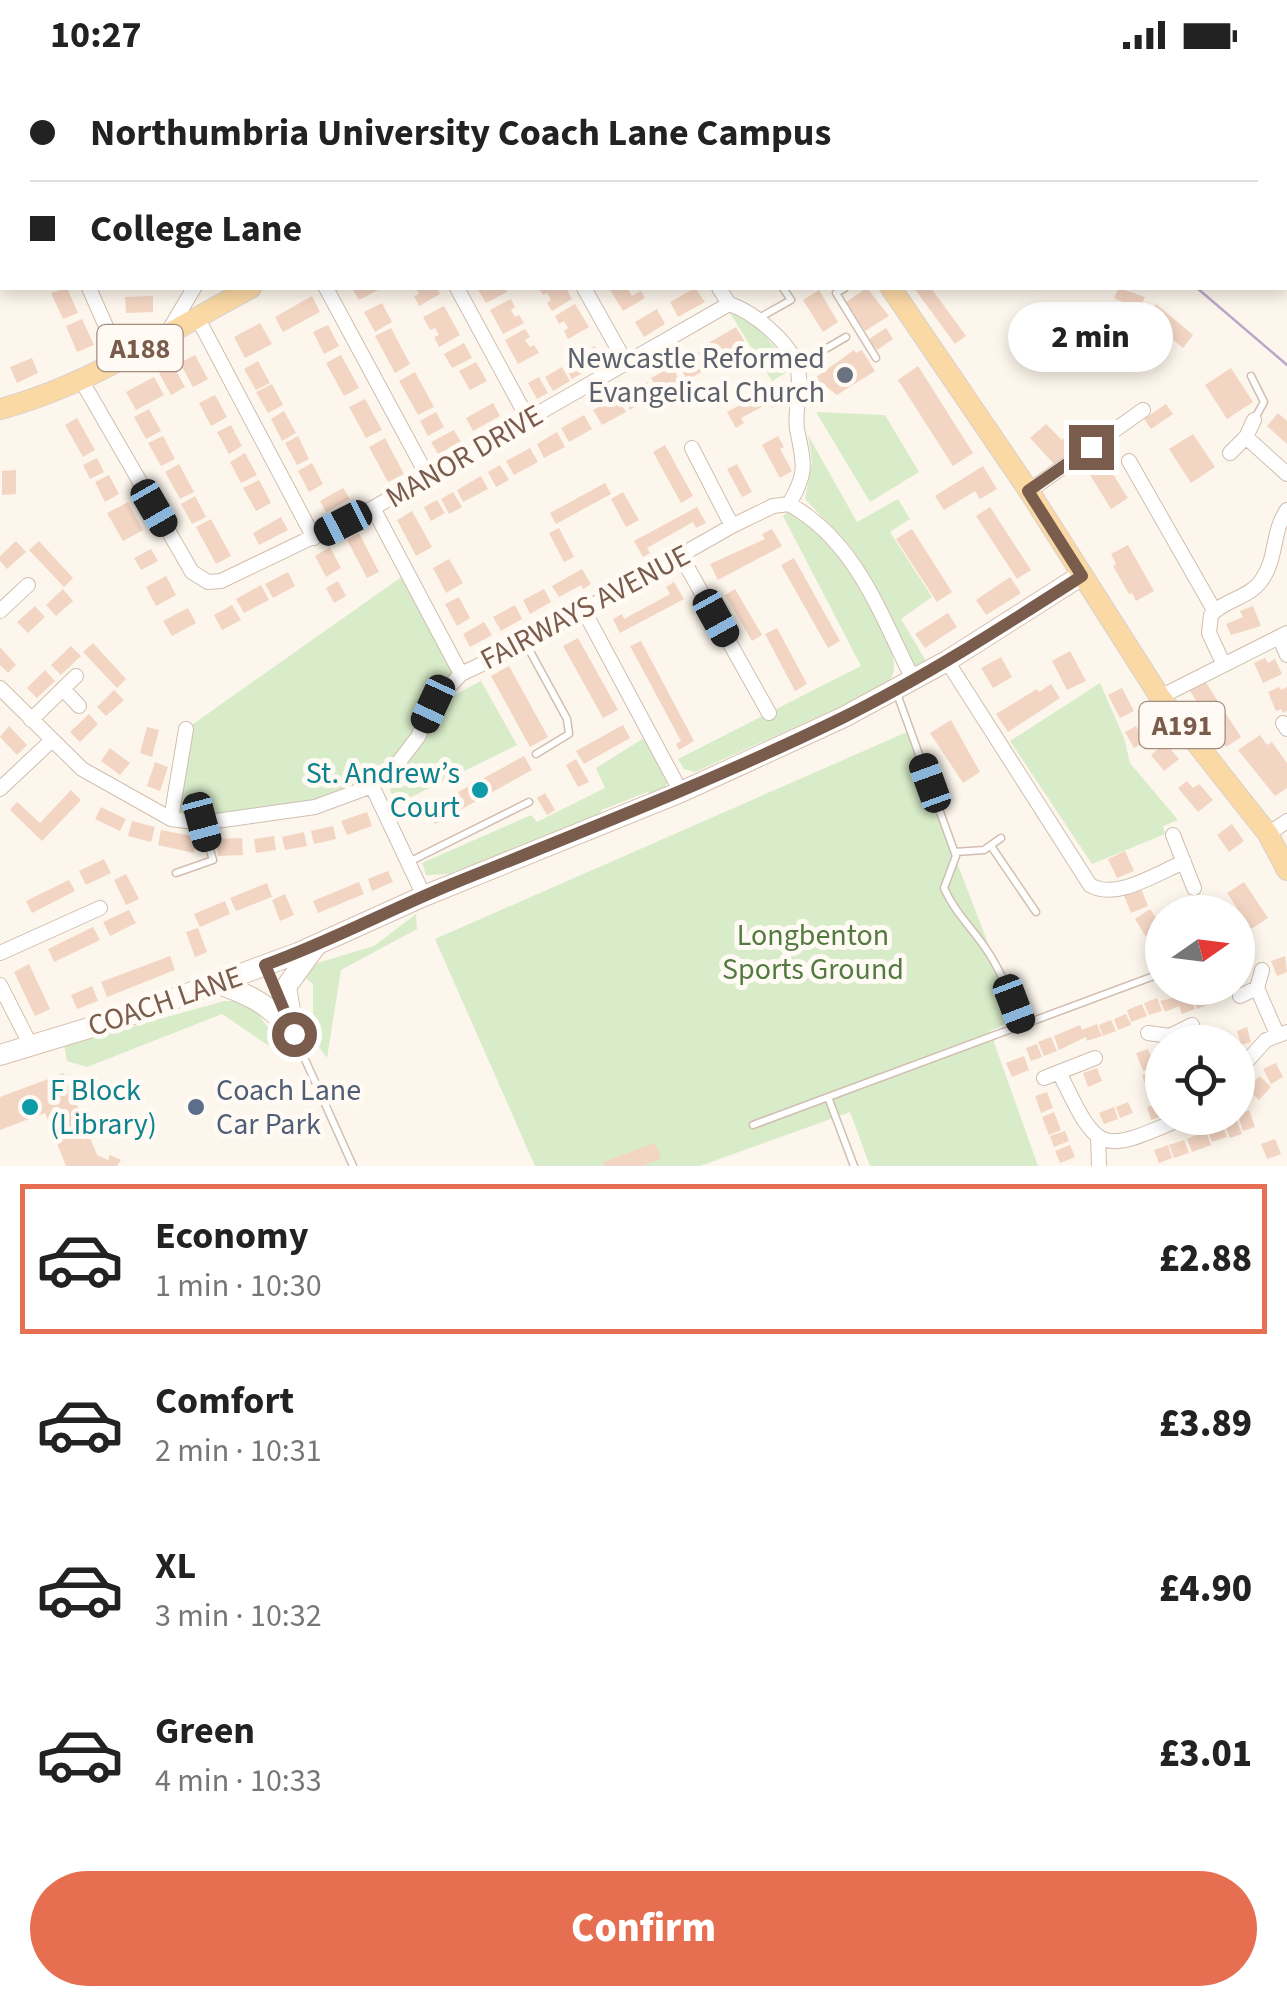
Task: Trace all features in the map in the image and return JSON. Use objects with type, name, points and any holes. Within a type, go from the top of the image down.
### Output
[{"type":"main road","name":"A191","points":[[895,290],[1160,697],[1268,834],[1287,870]]},
{"type":"main road","name":"A188","points":[[0,409],[25,402],[120,358],[197,318],[225,294]]},
{"type":"main road","name":"A188","points":[[0,421],[25,402]]},
{"type":"street","points":[[90,290],[120,358]]},
{"type":"street","points":[[168,333],[193,290]]},
{"type":"street","points":[[327,290],[428,476]]},
{"type":"street","points":[[458,290],[528,419]]},
{"type":"street","points":[[585,290],[626,363]]},
{"type":"street","points":[[720,290],[728,304],[759,318],[797,366],[797,428],[804,464],[801,483],[789,504],[812,517],[852,558],[904,684]]},
{"type":"street","name":"MANOR DRIVE","points":[[80,378],[192,572],[208,582],[221,582],[373,508],[728,304]]},
{"type":"street","points":[[197,318],[314,538]]},
{"type":"street","points":[[1028,491],[1143,410]]},
{"type":"street","points":[[1230,453],[1254,420]]},
{"type":"street","points":[[1246,436],[1287,474]]},
{"type":"street","points":[[692,448],[732,526]]},
{"type":"street","points":[[1129,461],[1214,610]]},
{"type":"street","name":"FAIRWAYS AVENUE","points":[[0,688],[82,769],[170,819],[202,822],[315,807],[372,786],[398,763],[418,736],[433,704],[461,674],[526,643],[732,526],[772,506],[789,504]]},
{"type":"street","points":[[373,508],[461,674]]},
{"type":"street","points":[[1223,664],[1209,633],[1209,621],[1214,610],[1250,592],[1262,581],[1276,531],[1287,510]]},
{"type":"street","points":[[681,556],[768,713]]},
{"type":"street","name":"COACH LANE","points":[[0,1055],[122,1018],[317,946],[424,896],[681,792],[844,717],[947,661],[1082,576]]},
{"type":"street","points":[[0,611],[28,586]]},
{"type":"street","points":[[583,609],[681,792]]},
{"type":"street","points":[[1160,697],[1283,635],[1287,655]]},
{"type":"street","points":[[947,661],[1090,886],[1102,893],[1115,891],[1184,862]]},
{"type":"street","points":[[31,720],[76,676]]},
{"type":"street","points":[[63,689],[79,706]]},
{"type":"street","points":[[170,819],[186,729]]},
{"type":"street","points":[[0,789],[51,740]]},
{"type":"street","points":[[372,786],[424,896]]},
{"type":"street","points":[[1268,834],[1287,821]]},
{"type":"street","points":[[1173,835],[1194,888]]},
{"type":"street","points":[[0,953],[100,908]]},
{"type":"street","points":[[294,1034],[286,987],[317,946]]},
{"type":"street","points":[[1255,1053],[1266,1040],[1282,1033],[1257,988],[1262,970]]},
{"type":"street","points":[[216,983],[270,1006],[294,1034]]},
{"type":"street","points":[[0,985],[31,1046]]},
{"type":"street","points":[[1044,1078],[1095,1058]]},
{"type":"street","points":[[1059,1072],[1084,1124],[1098,1137],[1124,1141],[1145,1133]]},
{"type":"street","points":[[1098,1137],[1099,1166]]},
{"type":"lane","points":[[759,318],[792,303],[784,290]]},
{"type":"lane","points":[[841,290],[836,293],[876,358]]},
{"type":"lane","points":[[797,366],[846,337]]},
{"type":"lane","points":[[1251,376],[1264,402],[1254,420]]},
{"type":"lane","points":[[526,643],[568,719],[569,734],[536,754]]},
{"type":"lane","points":[[904,684],[955,852],[954,869],[944,888],[953,909],[984,946],[1006,983],[1022,1024]]},
{"type":"lane","points":[[408,862],[529,802]]},
{"type":"lane","points":[[176,874],[212,860],[202,822]]},
{"type":"lane","points":[[955,852],[972,853],[1001,838]]},
{"type":"lane","points":[[991,846],[1036,912]]},
{"type":"lane","points":[[265,965],[353,1166]]},
{"type":"lane","points":[[753,1125],[1145,979]]},
{"type":"lane","points":[[828,1097],[854,1166]]},
{"type":"green space","points":[[730,313],[745,314],[794,368],[772,381]]},
{"type":"green space","points":[[816,412],[885,415],[919,472],[870,502]]},
{"type":"green space","points":[[808,435],[857,522],[898,499],[910,519],[890,532],[932,597],[901,619],[929,666],[910,665],[850,546],[805,499],[812,462]]},
{"type":"green space","points":[[790,510],[828,541],[853,572],[890,647],[893,675],[882,688],[695,772],[684,769],[678,759],[861,666],[783,516]]},
{"type":"green space","points":[[407,573],[461,674],[388,772],[358,793],[307,807],[171,819],[186,729]]},
{"type":"green space","points":[[481,681],[517,745],[395,805],[389,785],[447,699]]},
{"type":"green space","points":[[1100,683],[1124,738],[1130,763],[1178,820],[1163,826],[1165,834],[1092,864],[1010,741]]},
{"type":"green space","name":"Longbenton Sports Ground","points":[[907,732],[1017,1019],[990,1031],[1038,1166],[870,1166],[850,1112],[700,1166],[535,1166],[435,939]]},
{"type":"green space","points":[[644,738],[669,777],[665,790],[653,795],[647,792],[602,810],[597,817],[448,874],[426,875],[422,863],[531,815],[537,822],[605,788],[596,768]]},
{"type":"green space","points":[[416,914],[417,929],[341,970],[327,1058],[313,1039],[313,984],[303,976],[314,964],[374,946]]},
{"type":"green space","points":[[225,1001],[241,1001],[256,1007],[287,1058],[222,1014],[87,1067],[67,1061],[64,1045]]},
{"type":"building","points":[[68,290],[78,313],[63,319],[51,293]]},
{"type":"building","points":[[353,290],[378,290],[359,300]]},
{"type":"building","points":[[417,290],[438,290],[440,294],[419,306],[414,296],[419,294]]},
{"type":"building","points":[[478,290],[507,292],[486,303]]},
{"type":"building","points":[[539,290],[567,290],[572,299],[552,311],[547,303],[551,300],[547,293],[543,295]]},
{"type":"building","points":[[610,290],[628,290],[632,296],[641,291],[645,298],[623,311]]},
{"type":"building","points":[[696,290],[705,302],[678,317],[670,302]]},
{"type":"building","points":[[819,290],[838,322],[823,332],[803,300]]},
{"type":"building","points":[[869,290],[889,316],[865,331],[846,302]]},
{"type":"building","points":[[915,290],[932,290],[966,336],[955,344]]},
{"type":"building","points":[[1118,290],[1145,297],[1139,310],[1114,298]]},
{"type":"building","points":[[153,296],[153,312],[126,313],[125,297]]},
{"type":"building","points":[[312,296],[320,312],[283,332],[275,317]]},
{"type":"building","points":[[511,299],[515,307],[511,310],[524,323],[503,334],[490,310]]},
{"type":"building","points":[[382,303],[392,322],[375,332],[364,312]]},
{"type":"building","points":[[575,304],[589,327],[568,339],[564,331],[568,328],[564,321],[559,324],[555,316]]},
{"type":"building","points":[[1156,304],[1193,335],[1183,348],[1166,334],[1161,341],[1152,334],[1160,325],[1147,315]]},
{"type":"building","points":[[444,306],[460,335],[439,347],[434,337],[439,335],[435,328],[430,330],[423,317]]},
{"type":"building","points":[[657,309],[665,324],[644,337],[635,322]]},
{"type":"building","points":[[82,319],[94,345],[77,352],[66,326]]},
{"type":"building","points":[[260,323],[272,344],[245,358],[234,337]]},
{"type":"building","points":[[328,325],[339,346],[324,354],[313,332]]},
{"type":"building","points":[[736,327],[745,342],[718,357],[710,342]]},
{"type":"building","points":[[391,328],[410,364],[395,373],[375,336]]},
{"type":"building","points":[[886,328],[893,339],[877,350],[869,339]]},
{"type":"building","points":[[525,329],[530,337],[525,340],[539,353],[518,364],[505,340]]},
{"type":"building","points":[[464,343],[472,358],[452,368],[444,354]]},
{"type":"building","points":[[595,346],[603,361],[572,379],[564,365]]},
{"type":"building","points":[[705,348],[714,365],[687,380],[678,363]]},
{"type":"building","name":"Newcastle Reformed Evangelical Church","points":[[854,350],[862,350],[875,371],[837,395],[815,378]]},
{"type":"building","points":[[195,355],[208,379],[193,387],[180,363]]},
{"type":"building","points":[[341,355],[359,388],[344,396],[326,363]]},
{"type":"building","points":[[32,358],[38,373],[17,383],[10,367]]},
{"type":"building","points":[[258,361],[270,383],[256,390],[244,369]]},
{"type":"building","points":[[476,362],[487,381],[470,390],[459,371]]},
{"type":"building","points":[[173,365],[185,387],[171,395],[159,373]]},
{"type":"building","points":[[672,366],[680,381],[659,392],[651,378]]},
{"type":"building","points":[[918,366],[973,453],[953,466],[898,380]]},
{"type":"building","points":[[562,367],[570,381],[553,391],[545,377]]},
{"type":"building","points":[[1231,368],[1253,402],[1227,419],[1205,385]]},
{"type":"building","points":[[415,372],[434,407],[418,415],[399,381]]},
{"type":"building","points":[[154,377],[164,395],[136,410],[126,392]]},
{"type":"building","points":[[539,377],[548,393],[537,399],[528,383]]},
{"type":"building","points":[[647,382],[654,396],[630,410],[622,395]]},
{"type":"building","points":[[272,384],[283,405],[268,413],[256,392]]},
{"type":"building","points":[[773,387],[781,403],[772,408],[769,403],[741,418],[744,423],[736,428],[727,412]]},
{"type":"building","points":[[215,395],[227,417],[211,426],[199,403]]},
{"type":"building","points":[[617,397],[626,412],[602,425],[593,410]]},
{"type":"building","points":[[365,399],[382,430],[366,438],[349,407]]},
{"type":"building","points":[[493,403],[500,416],[473,431],[466,418]]},
{"type":"building","points":[[1166,404],[1173,414],[1151,429],[1144,419]]},
{"type":"building","points":[[149,409],[161,431],[146,439],[134,417]]},
{"type":"building","points":[[284,411],[296,433],[282,441],[271,419]]},
{"type":"building","points":[[436,412],[444,427],[428,436],[420,421]]},
{"type":"building","points":[[1278,413],[1287,421],[1287,444],[1267,426]]},
{"type":"building","points":[[584,415],[592,429],[569,442],[561,428]]},
{"type":"building","points":[[77,418],[95,450],[83,457],[65,425]]},
{"type":"building","points":[[1046,424],[1062,440],[1066,436],[1075,446],[1055,465],[1030,438]]},
{"type":"building","points":[[231,425],[242,446],[229,454],[217,432]]},
{"type":"building","points":[[454,430],[461,442],[438,454],[431,442]]},
{"type":"building","points":[[557,432],[565,447],[544,458],[537,444]]},
{"type":"building","points":[[1193,434],[1215,467],[1191,483],[1169,449]]},
{"type":"building","points":[[163,436],[175,459],[161,466],[148,443]]},
{"type":"building","points":[[298,436],[309,459],[297,465],[285,443]]},
{"type":"building","points":[[778,436],[792,471],[780,478],[762,445]]},
{"type":"building","points":[[385,438],[404,474],[388,482],[369,447]]},
{"type":"building","points":[[665,445],[693,496],[681,503],[653,452]]},
{"type":"building","points":[[530,448],[538,462],[514,475],[506,461]]},
{"type":"building","points":[[245,453],[257,475],[241,483],[230,462]]},
{"type":"building","points":[[97,458],[104,472],[90,479],[83,465]]},
{"type":"building","points":[[1104,460],[1128,498],[1111,509],[1087,470]]},
{"type":"building","points":[[312,463],[323,484],[309,492],[298,471]]},
{"type":"building","points":[[179,464],[194,492],[180,499],[165,472]]},
{"type":"building","points":[[737,464],[752,492],[742,497],[727,469]]},
{"type":"building","points":[[500,465],[509,480],[496,487],[488,472]]},
{"type":"building","points":[[983,466],[997,489],[980,499],[975,491],[944,510],[935,496]]},
{"type":"building","points":[[16,470],[16,494],[2,495],[2,471]]},
{"type":"building","points":[[109,475],[119,494],[105,502],[95,482]]},
{"type":"building","points":[[481,476],[488,489],[463,502],[457,490]]},
{"type":"building","points":[[259,480],[271,503],[256,511],[243,488]]},
{"type":"building","points":[[605,483],[611,494],[556,524],[550,513]]},
{"type":"building","points":[[343,488],[350,499],[326,512],[320,501]]},
{"type":"building","points":[[453,492],[462,507],[449,514],[441,499]]},
{"type":"building","points":[[623,492],[639,520],[626,527],[611,499]]},
{"type":"building","points":[[195,496],[206,517],[192,524],[181,504]]},
{"type":"building","points":[[437,500],[445,513],[431,521],[424,507]]},
{"type":"building","points":[[128,502],[143,530],[123,541],[107,513]]},
{"type":"building","points":[[697,507],[706,523],[696,528],[693,522],[647,548],[650,553],[643,557],[634,541]]},
{"type":"building","points":[[990,507],[1031,570],[1017,579],[976,516]]},
{"type":"building","points":[[412,511],[432,547],[416,556],[397,520]]},
{"type":"building","points":[[281,517],[288,530],[259,545],[253,533]]},
{"type":"building","points":[[211,519],[231,556],[216,564],[196,527]]},
{"type":"building","points":[[559,528],[574,557],[564,562],[549,533]]},
{"type":"building","points":[[772,529],[782,546],[718,580],[710,564],[765,539],[762,534]]},
{"type":"building","points":[[912,529],[952,592],[937,602],[896,539]]},
{"type":"building","points":[[359,533],[379,572],[367,578],[347,540]]},
{"type":"building","points":[[16,541],[26,552],[7,569],[0,556]]},
{"type":"building","points":[[39,541],[73,578],[64,587],[29,550]]},
{"type":"building","points":[[1128,545],[1154,591],[1136,601],[1113,566],[1116,564],[1111,554]]},
{"type":"building","points":[[330,547],[341,568],[326,577],[315,556]]},
{"type":"building","points":[[151,549],[158,561],[141,570],[134,558]]},
{"type":"building","points":[[794,558],[840,641],[828,648],[781,565]]},
{"type":"building","points":[[449,559],[463,583],[446,593],[433,568]]},
{"type":"building","points":[[582,569],[591,584],[559,597],[552,586]]},
{"type":"building","points":[[288,572],[295,586],[273,598],[265,584]]},
{"type":"building","points":[[166,576],[176,595],[156,606],[146,587]]},
{"type":"building","points":[[1010,577],[1021,593],[986,615],[976,600]]},
{"type":"building","points":[[338,581],[346,596],[334,603],[326,588]]},
{"type":"building","points":[[674,582],[684,599],[620,633],[613,619],[622,614],[624,619],[670,594],[666,587]]},
{"type":"building","points":[[261,585],[269,600],[244,613],[236,599]]},
{"type":"building","points":[[63,589],[73,601],[56,616],[46,605]]},
{"type":"building","points":[[544,589],[551,602],[530,614],[523,600]]},
{"type":"building","points":[[735,589],[762,635],[752,641],[725,595]]},
{"type":"building","points":[[459,597],[470,618],[457,626],[445,604]]},
{"type":"building","points":[[232,605],[241,620],[222,630],[214,615]]},
{"type":"building","points":[[515,605],[522,619],[501,631],[493,617]]},
{"type":"building","points":[[35,606],[45,617],[28,633],[17,622]]},
{"type":"building","points":[[1253,606],[1261,626],[1231,635],[1226,624],[1243,617],[1240,611]]},
{"type":"building","points":[[188,608],[196,623],[172,636],[163,621]]},
{"type":"building","points":[[948,613],[957,627],[925,648],[915,634]]},
{"type":"building","points":[[484,622],[492,635],[470,647],[463,634]]},
{"type":"building","points":[[777,628],[807,684],[795,691],[765,634]]},
{"type":"building","points":[[578,638],[618,710],[603,718],[563,646]]},
{"type":"building","points":[[641,641],[694,741],[679,750],[676,744],[681,741],[630,646]]},
{"type":"building","points":[[93,643],[126,679],[117,688],[83,652]]},
{"type":"building","points":[[71,646],[81,656],[61,675],[51,665]]},
{"type":"building","points":[[0,647],[16,665],[8,673],[0,665]]},
{"type":"building","points":[[1070,651],[1086,681],[1067,690],[1052,661]]},
{"type":"building","points":[[1001,657],[1012,677],[993,688],[981,668]]},
{"type":"building","points":[[1265,658],[1268,663],[1275,659],[1282,674],[1263,683],[1254,663]]},
{"type":"building","name":"St. Andrew’s Court","points":[[509,666],[548,737],[530,747],[491,676]]},
{"type":"building","points":[[45,670],[55,681],[37,698],[27,688]]},
{"type":"building","points":[[1203,678],[1241,737],[1226,747],[1188,688]]},
{"type":"building","points":[[1051,684],[1060,698],[1008,732],[996,714]]},
{"type":"building","points":[[1287,687],[1287,711],[1283,713],[1281,709],[1276,711],[1268,692]]},
{"type":"building","points":[[1122,688],[1134,711],[1120,718],[1108,695]]},
{"type":"building","points":[[114,690],[124,700],[106,716],[97,707]]},
{"type":"building","points":[[89,714],[98,724],[80,742],[70,732]]},
{"type":"building","points":[[951,720],[980,772],[963,783],[930,733]]},
{"type":"building","points":[[623,725],[630,738],[584,764],[576,751]]},
{"type":"building","points":[[9,726],[27,745],[17,755],[0,737]]},
{"type":"building","points":[[1136,726],[1145,742],[1134,748],[1125,732]]},
{"type":"building","points":[[147,727],[159,730],[152,757],[140,753]]},
{"type":"building","points":[[1260,735],[1267,745],[1272,742],[1287,763],[1287,788],[1275,796],[1238,750]]},
{"type":"building","points":[[1165,743],[1179,759],[1164,771],[1151,755]]},
{"type":"building","points":[[110,748],[130,763],[120,775],[101,761]]},
{"type":"building","name":"St. Andrew’s Court","points":[[524,756],[532,770],[435,824],[427,809]]},
{"type":"building","points":[[576,759],[589,782],[578,787],[566,765]]},
{"type":"building","points":[[155,762],[168,767],[160,791],[147,786]]},
{"type":"building","points":[[1187,781],[1193,788],[1199,784],[1213,800],[1198,812],[1178,788]]},
{"type":"building","points":[[71,790],[81,800],[42,841],[10,810],[17,802],[40,823]]},
{"type":"building","points":[[545,793],[555,810],[547,815],[537,798]]},
{"type":"building","points":[[101,807],[126,819],[120,831],[95,819]]},
{"type":"building","points":[[367,812],[372,826],[347,835],[341,821]]},
{"type":"building","points":[[132,821],[155,827],[151,842],[128,836]]},
{"type":"building","points":[[1232,824],[1244,841],[1229,852],[1217,835]]},
{"type":"building","points":[[333,826],[336,839],[314,844],[311,831]]},
{"type":"building","points":[[161,830],[197,837],[194,853],[158,845]]},
{"type":"building","points":[[304,832],[307,846],[285,850],[282,837]]},
{"type":"building","points":[[274,836],[276,850],[256,853],[254,839]]},
{"type":"building","points":[[242,838],[243,855],[218,856],[217,839]]},
{"type":"building","points":[[1125,851],[1134,871],[1117,878],[1108,859]]},
{"type":"building","points":[[104,859],[111,873],[86,885],[79,871]]},
{"type":"building","points":[[388,871],[393,882],[372,891],[368,879]]},
{"type":"building","points":[[126,874],[139,899],[126,905],[114,880]]},
{"type":"building","points":[[69,880],[75,891],[32,913],[26,901]]},
{"type":"building","points":[[359,882],[364,894],[318,913],[313,901]]},
{"type":"building","points":[[1244,882],[1253,895],[1228,895]]},
{"type":"building","points":[[267,883],[272,897],[236,911],[230,898]]},
{"type":"building","points":[[1140,886],[1145,907],[1131,913],[1123,893]]},
{"type":"building","points":[[285,894],[294,915],[280,921],[272,900]]},
{"type":"building","points":[[1255,898],[1268,918],[1255,926]]},
{"type":"building","points":[[225,901],[230,914],[200,927],[194,914]]},
{"type":"building","points":[[129,910],[136,923],[110,936],[103,922]]},
{"type":"building","points":[[1145,912],[1145,935],[1135,919]]},
{"type":"building","points":[[93,927],[100,940],[54,962],[48,949]]},
{"type":"building","points":[[198,928],[207,952],[195,957],[186,932]]},
{"type":"building","points":[[170,956],[175,970],[107,997],[101,982]]},
{"type":"building","points":[[1285,956],[1287,972],[1277,976],[1271,961]]},
{"type":"building","points":[[29,964],[50,1009],[35,1016],[14,972]]},
{"type":"building","points":[[92,986],[98,1001],[77,1009],[71,995]]},
{"type":"building","points":[[1144,1003],[1160,1005],[1162,1011],[1149,1015]]},
{"type":"building","points":[[1142,1004],[1147,1016],[1131,1022],[1127,1010]]},
{"type":"building","points":[[1162,1005],[1193,1005],[1195,1009],[1182,1014],[1179,1006],[1165,1012]]},
{"type":"building","points":[[1126,1014],[1131,1025],[1118,1030],[1114,1019]]},
{"type":"building","points":[[1111,1020],[1116,1031],[1103,1036],[1099,1025]]},
{"type":"building","points":[[1097,1024],[1102,1036],[1087,1041],[1086,1037],[1059,1050],[1054,1036],[1080,1025],[1082,1030]]},
{"type":"building","points":[[1051,1037],[1057,1051],[1044,1056],[1038,1042]]},
{"type":"building","points":[[1037,1044],[1042,1057],[1031,1061],[1026,1048]]},
{"type":"building","points":[[1145,1050],[1145,1070],[1143,1071],[1136,1053]]},
{"type":"building","points":[[1024,1056],[1029,1070],[1012,1077],[1006,1063]]},
{"type":"building","points":[[1276,1063],[1283,1077],[1271,1084],[1263,1069]]},
{"type":"building","points":[[1097,1068],[1102,1081],[1088,1087],[1083,1073]]},
{"type":"building","points":[[64,1073],[97,1155],[121,1160],[117,1166],[66,1166],[45,1113],[0,1130],[0,1097]]},
{"type":"building","points":[[1260,1076],[1271,1087],[1259,1100],[1255,1096],[1255,1081]]},
{"type":"building","points":[[1047,1092],[1053,1108],[1041,1113],[1035,1096]]},
{"type":"building","points":[[1128,1102],[1133,1113],[1120,1118],[1116,1107]]},
{"type":"building","points":[[1114,1107],[1118,1119],[1104,1124],[1099,1113]]},
{"type":"building","points":[[1054,1112],[1061,1130],[1049,1135],[1042,1117]]},
{"type":"building","points":[[1065,1131],[1069,1141],[1054,1147],[1050,1136]]},
{"type":"building","points":[[1207,1135],[1211,1145],[1192,1152],[1187,1139]]},
{"type":"building","points":[[1209,1135],[1226,1135],[1227,1137],[1212,1142]]},
{"type":"building","points":[[1275,1139],[1281,1154],[1267,1159],[1261,1144]]},
{"type":"building","points":[[1184,1140],[1189,1153],[1174,1158],[1169,1145]]},
{"type":"building","points":[[655,1143],[661,1159],[642,1166],[604,1166],[603,1162]]},
{"type":"building","points":[[1070,1145],[1075,1157],[1060,1163],[1055,1151]]},
{"type":"building","points":[[1168,1145],[1172,1158],[1159,1163],[1154,1150]]},
{"type":"tram line","points":[[1199,290],[1287,365]]},
{"type":"place","name":"Newcastle Reformed Evangelical Church","points":[[845,375]]},
{"type":"place","name":"St. Andrew’s Court","points":[[480,790]]},
{"type":"place","name":"F Block (Library)","points":[[30,1107]]},
{"type":"place","name":"Coach Lane Car Park","points":[[196,1107]]},
{"type":"route","points":[[294,1034],[265,965],[681,792],[844,717],[947,661],[1082,576],[1028,491],[1091,447]]}]
